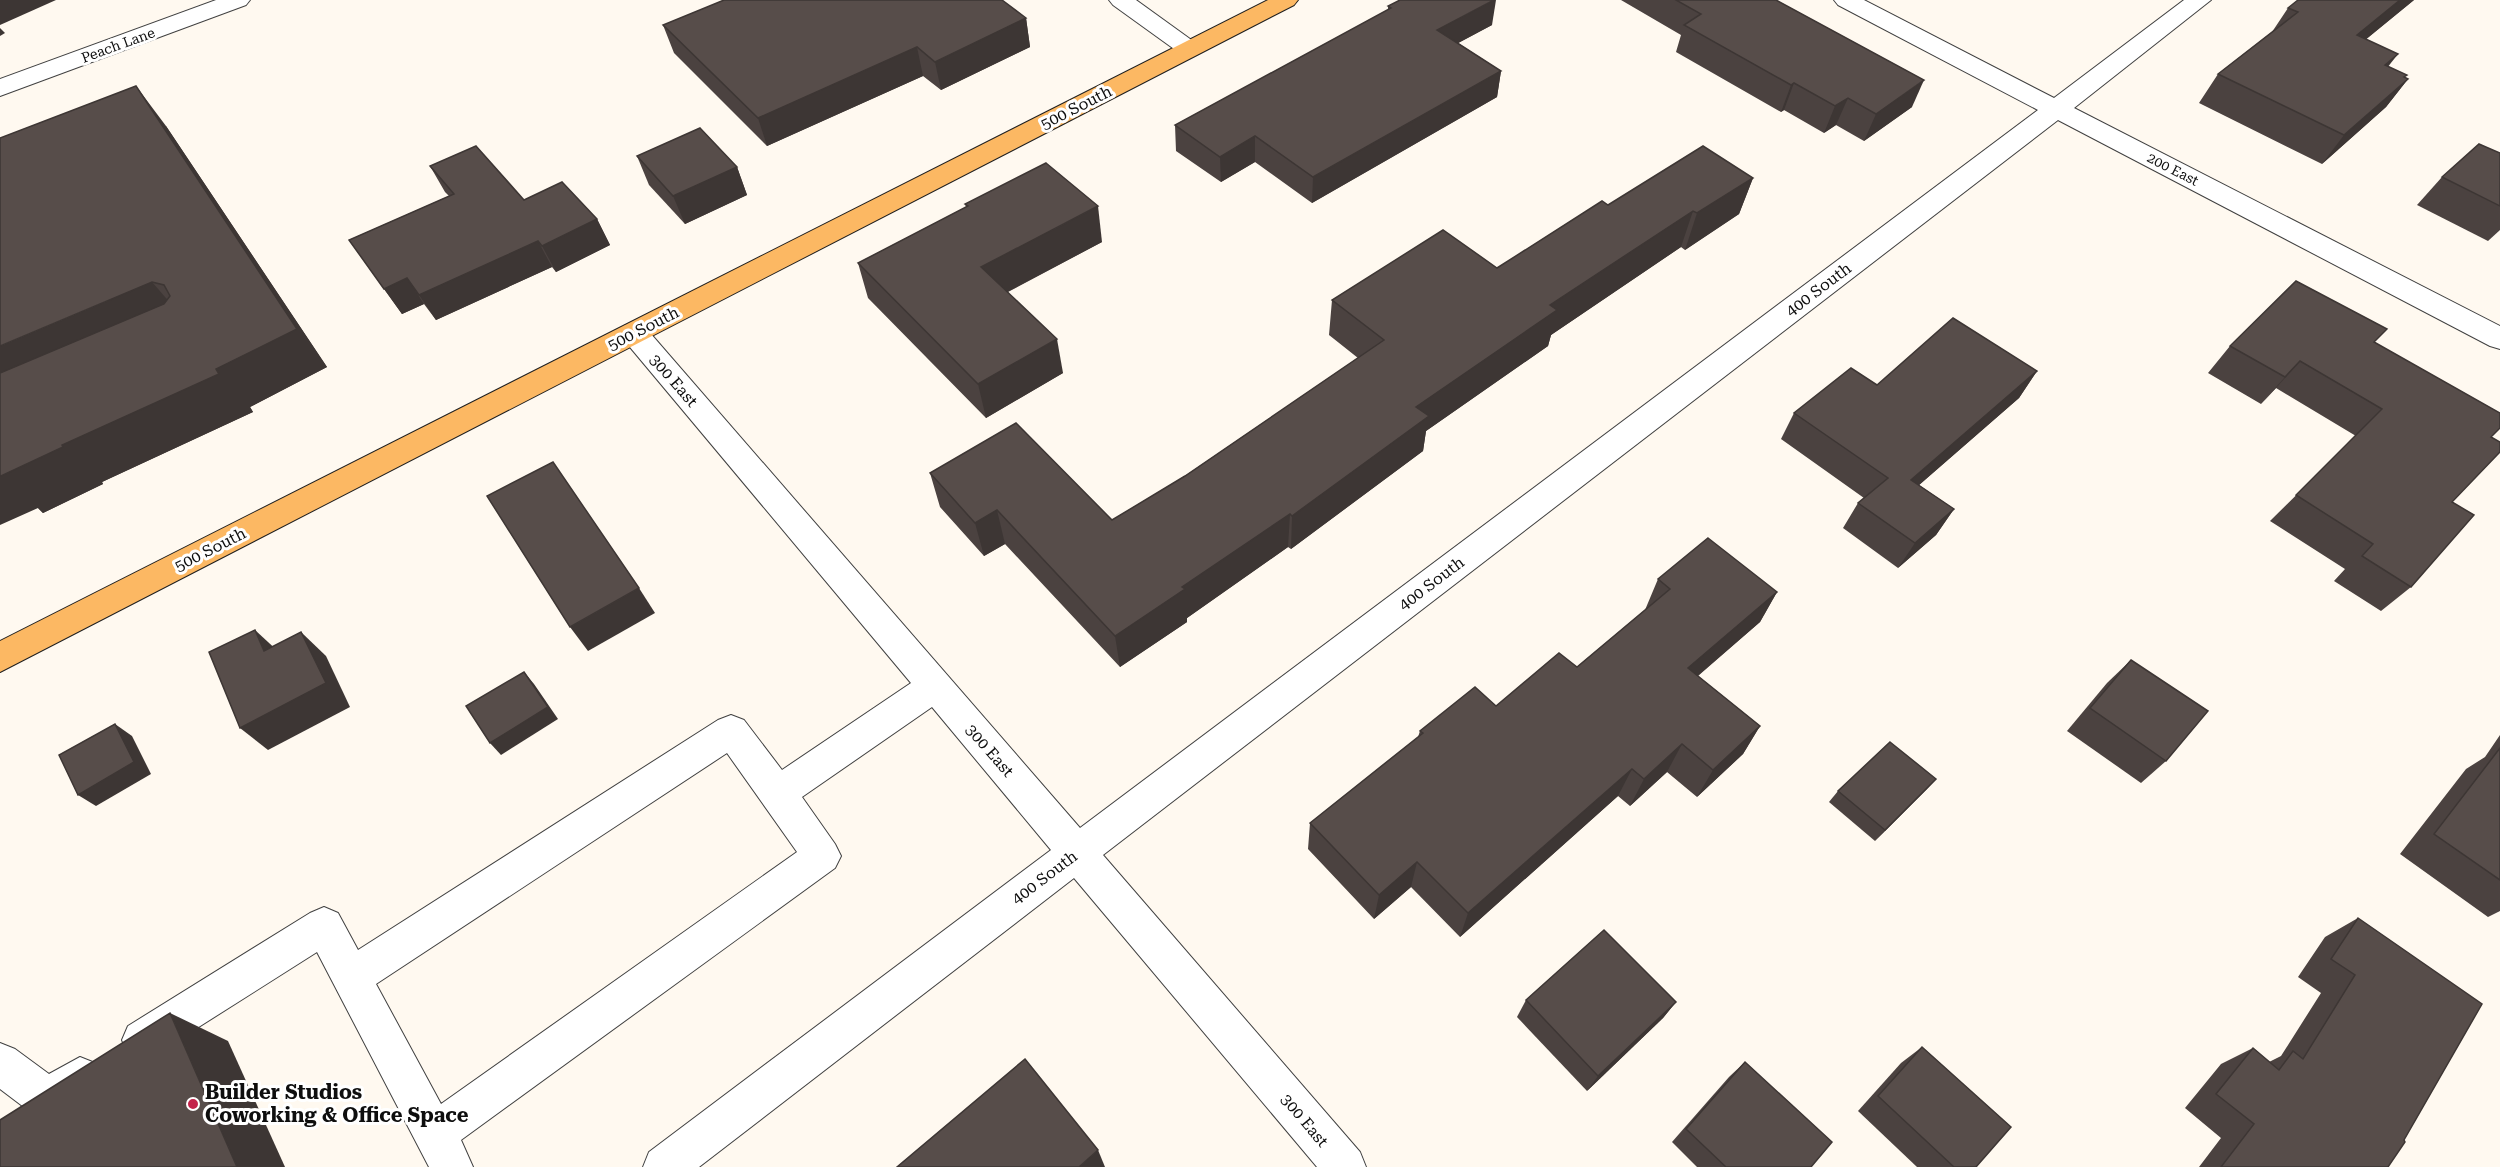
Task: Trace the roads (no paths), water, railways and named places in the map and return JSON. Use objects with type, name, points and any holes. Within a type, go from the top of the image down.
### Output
[{"type":"main road","name":"500 South","points":[[6,649],[634,333],[1286,0]]},
{"type":"street","points":[[1121,0],[1190,49]]},
{"type":"street","name":"200 East","points":[[1846,0],[1878,6],[2055,108],[2500,339]]},
{"type":"street","name":"400 South","points":[[664,1167],[2199,0]]},
{"type":"street","name":"Peach Lane","points":[[0,88],[236,1]]},
{"type":"street","name":"300 East","points":[[634,333],[1345,1167]]},
{"type":"street","points":[[778,794],[935,686]]},
{"type":"street","points":[[0,1064],[48,1099],[324,926],[443,1150],[822,856],[731,731],[352,977]]},
{"type":"place","name":"Builder Studios Coworking & Office Space","points":[[193,1104]]}]
